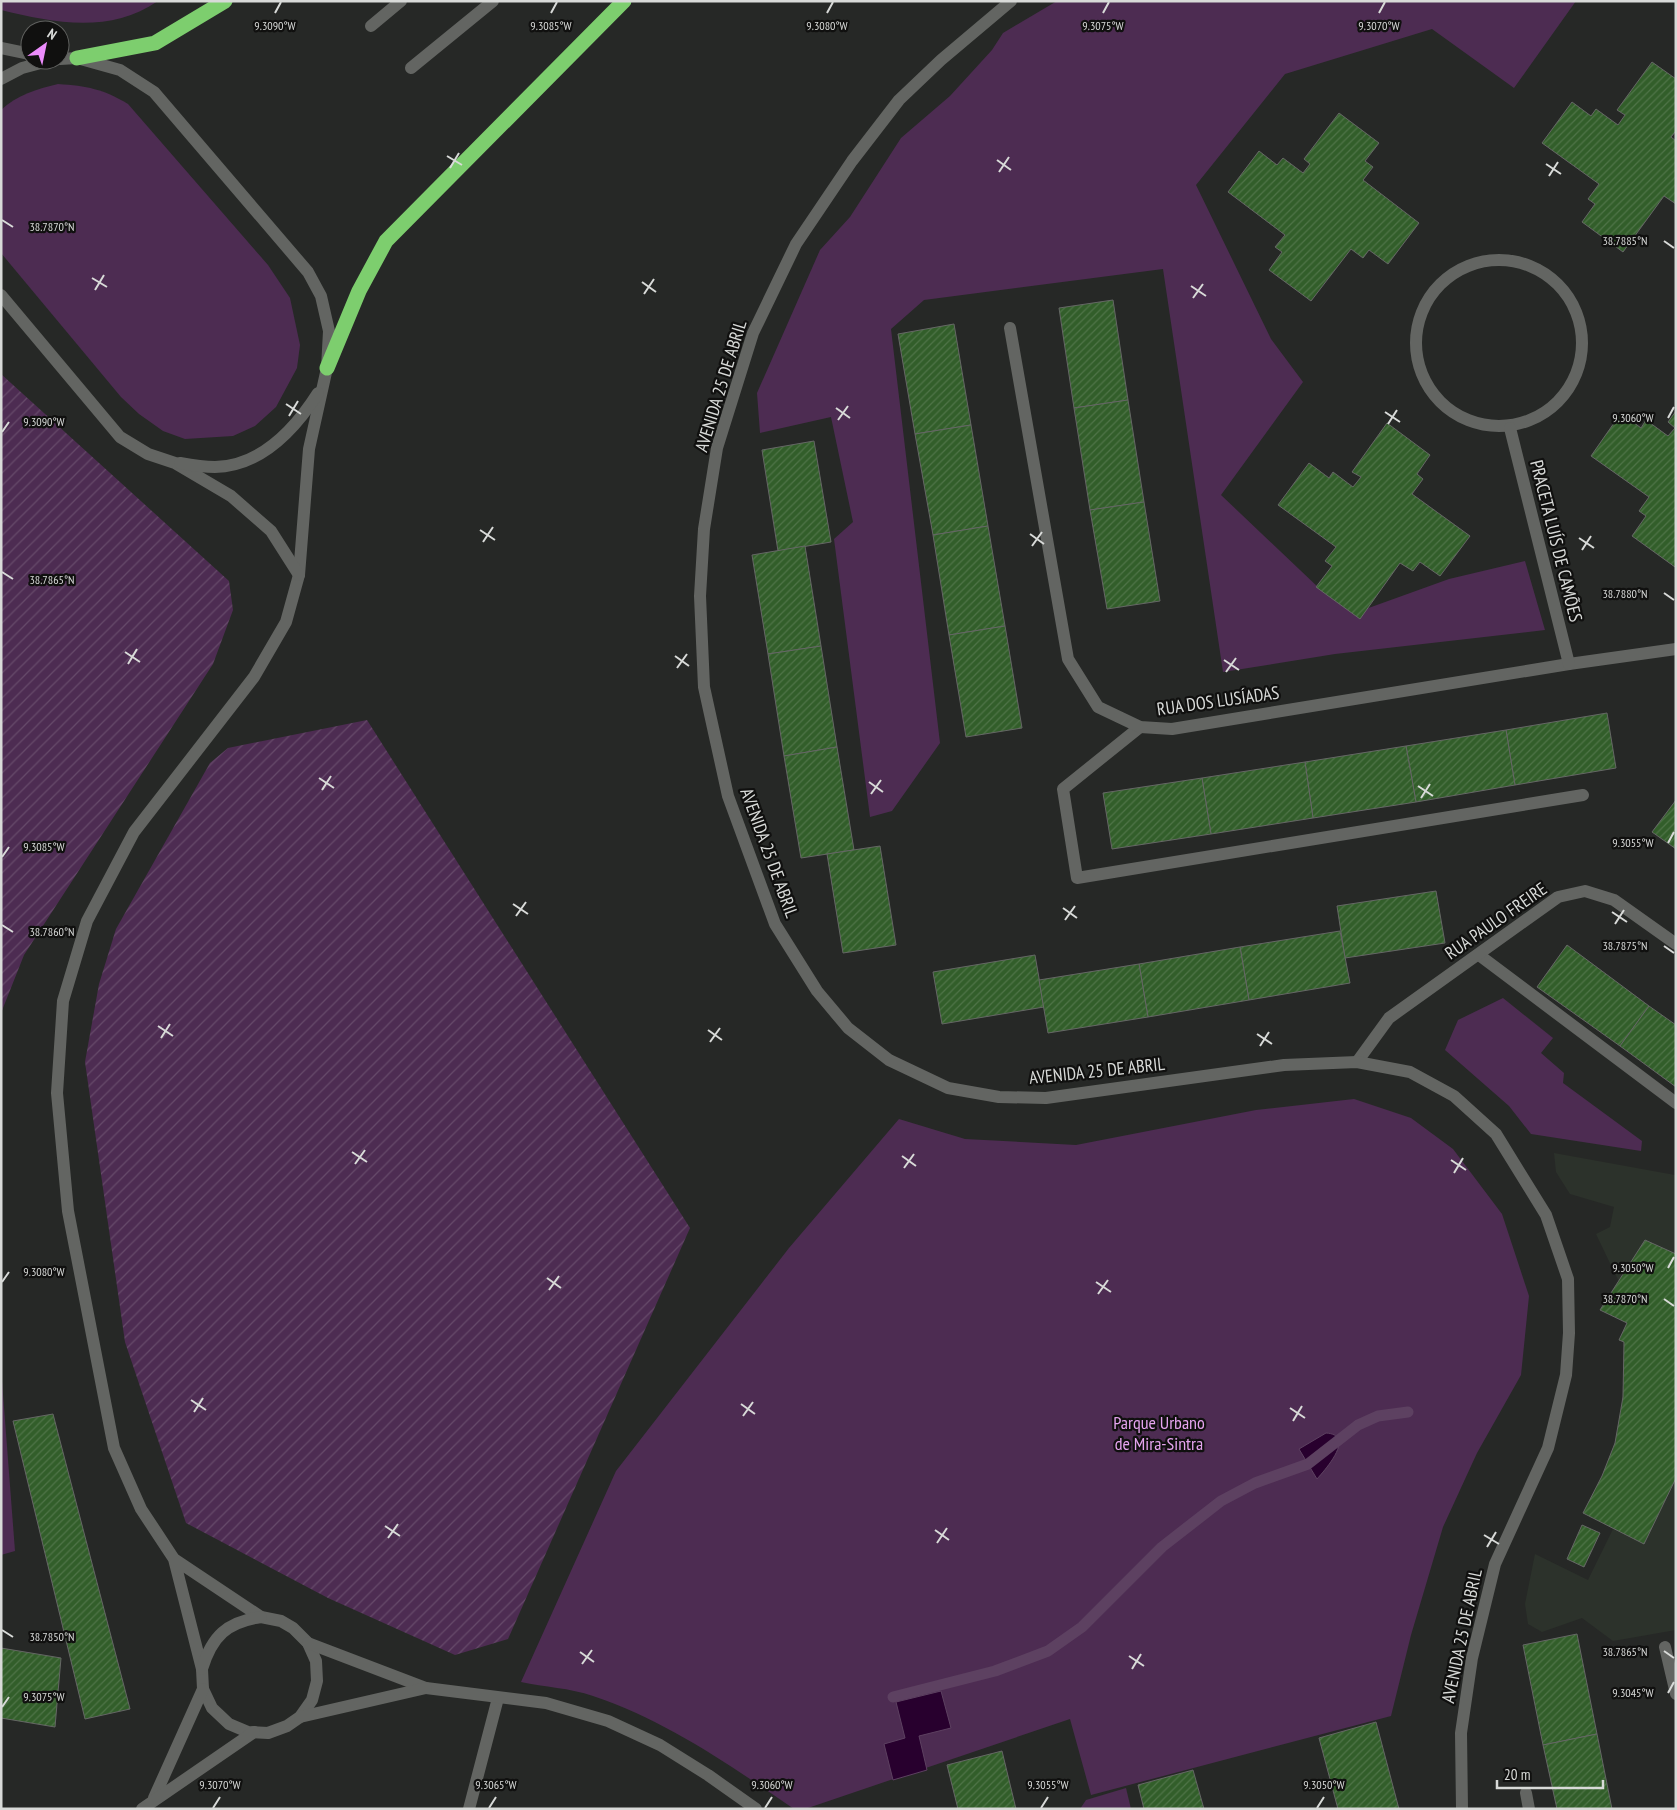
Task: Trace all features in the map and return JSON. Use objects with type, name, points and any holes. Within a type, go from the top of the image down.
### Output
[{"type":"highway","points":[[77,58],[155,43],[225,1]]},
{"type":"highway","points":[[327,368],[359,291],[386,242],[624,1]]},
{"type":"street","points":[[371,26],[400,1]]},
{"type":"street","points":[[411,68],[493,1]]},
{"type":"street","name":"AVENIDA 25 DE ABRIL","points":[[1011,1],[941,60],[900,100],[852,162],[796,244],[753,333],[716,448],[704,530],[700,596],[704,687],[728,796],[775,924],[817,991],[848,1028],[889,1060],[948,1088],[999,1097],[1046,1098],[1284,1065],[1358,1062],[1410,1072],[1454,1096],[1496,1134],[1546,1215],[1568,1279],[1569,1334],[1566,1375],[1556,1424],[1548,1448],[1495,1564],[1472,1658],[1461,1733],[1462,1809]]},
{"type":"street","points":[[1,48],[20,52]]},
{"type":"street","points":[[70,58],[77,58],[120,70],[154,92],[308,272],[321,296],[329,331],[327,368],[309,449],[299,575],[286,622],[254,677],[134,832],[87,921],[64,1001],[57,1093],[68,1211],[114,1448],[141,1508],[174,1559],[202,1670],[203,1689],[212,1708],[229,1724],[254,1732],[268,1732],[287,1726],[300,1717],[312,1700],[318,1681],[316,1661],[308,1643],[293,1628],[281,1622],[261,1617],[174,1559]]},
{"type":"street","points":[[1,79],[20,69]]},
{"type":"street","points":[[1495,259],[1524,263],[1551,278],[1571,299],[1579,317],[1583,347],[1577,374],[1562,398],[1538,418],[1510,428],[1484,425],[1457,416],[1431,391],[1418,365],[1416,329],[1425,302],[1446,278],[1471,264],[1495,259]]},
{"type":"street","points":[[1,295],[120,437],[148,454],[175,463],[232,496],[271,532],[299,575]]},
{"type":"street","name":"RUA DOS LUSÍADAS","points":[[1010,328],[1068,659],[1098,707],[1140,727],[1172,729],[1676,648]]},
{"type":"street","points":[[175,463],[216,467],[249,459],[275,445],[300,420],[322,388]]},
{"type":"street","name":"PRACETA LUÍS DE CAMÕES","points":[[1510,428],[1569,664]]},
{"type":"street","points":[[1140,727],[1063,789],[1077,878],[1583,796]]},
{"type":"street","name":"RUA PAULO FREIRE","points":[[1358,1062],[1389,1018],[1558,897],[1585,892],[1614,900],[1676,944]]},
{"type":"street","points":[[1479,955],[1676,1103]]},
{"type":"street","points":[[202,1670],[208,1650],[224,1630],[241,1620],[261,1617]]},
{"type":"street","points":[[308,1643],[426,1688],[546,1703],[608,1721],[660,1745],[708,1775],[756,1809]]},
{"type":"street","points":[[1665,1646],[1676,1694]]},
{"type":"street","points":[[300,1717],[426,1688]]},
{"type":"street","points":[[154,1798],[203,1689]]},
{"type":"street","points":[[469,1809],[498,1698]]},
{"type":"street","points":[[142,1809],[154,1798],[254,1732]]},
{"type":"street","points":[[1526,1793],[1528,1809]]},
{"type":"shaded area","points":[[1554,1153],[1675,1175],[1676,1173],[1676,1630],[1613,1641],[1582,1618],[1542,1632],[1528,1624],[1525,1604],[1535,1554],[1588,1580],[1613,1529],[1583,1513],[1602,1476],[1615,1443],[1620,1420],[1624,1373],[1624,1342],[1619,1340],[1627,1323],[1600,1310],[1619,1282],[1596,1234],[1610,1227],[1614,1207],[1570,1194],[1556,1172]]},
{"type":"shaded area","points":[[1326,1433],[1335,1435],[1339,1440],[1339,1446],[1336,1454],[1317,1479],[1299,1449]]},
{"type":"shaded area","points":[[941,1691],[951,1728],[919,1736],[927,1770],[893,1780],[884,1744],[905,1738],[896,1702]]},
{"type":"green space","points":[[1,1],[158,1],[140,11],[121,18],[101,22],[81,23],[70,22],[70,20],[48,20],[1,10]]},
{"type":"green space","points":[[1057,1],[1576,1],[1514,88],[1432,29],[1285,74],[1196,185],[1271,339],[1303,382],[1221,495],[1320,589],[1363,610],[1449,579],[1525,561],[1545,630],[1335,654],[1223,672],[1163,269],[924,300],[891,329],[940,743],[892,811],[870,817],[834,539],[853,522],[831,417],[760,433],[757,393],[820,250],[850,217],[901,138],[950,96],[992,50],[1003,33]]},
{"type":"green space","points":[[58,84],[94,89],[128,104],[268,265],[290,298],[300,345],[297,368],[276,407],[255,426],[233,436],[185,439],[163,431],[139,414],[121,397],[1,253],[1,110],[14,100],[28,93]]},
{"type":"green space","points":[[1,374],[229,581],[233,610],[213,664],[24,955],[1,1013]]},
{"type":"green space","points":[[367,720],[690,1228],[508,1639],[455,1655],[328,1598],[186,1523],[125,1342],[85,1062],[99,984],[116,929],[210,763],[228,748]]},
{"type":"green space","points":[[1503,998],[1553,1038],[1541,1053],[1564,1073],[1563,1083],[1642,1141],[1641,1151],[1531,1134],[1509,1106],[1445,1050],[1458,1020]]},
{"type":"green space","name":"Parque Urbano de Mira-Sintra","points":[[1354,1099],[1411,1118],[1453,1149],[1502,1214],[1529,1296],[1521,1375],[1477,1453],[1443,1527],[1411,1635],[1391,1716],[1091,1795],[1070,1719],[805,1809],[794,1809],[697,1745],[647,1718],[584,1693],[521,1682],[616,1471],[789,1248],[899,1119],[965,1139],[1076,1145],[1256,1110]]},
{"type":"green space","points":[[1,1368],[15,1551],[1,1555]]},
{"type":"green space","points":[[1126,1788],[1131,1809],[1080,1809],[1086,1800]]},
{"type":"building","points":[[1652,62],[1676,79],[1676,131],[1671,137],[1676,141],[1676,204],[1664,196],[1623,252],[1582,222],[1595,204],[1588,199],[1599,184],[1542,143],[1572,102],[1591,116],[1596,109],[1618,125],[1625,115],[1617,110]]},
{"type":"building","points":[[1339,113],[1379,143],[1365,161],[1373,167],[1363,180],[1419,223],[1388,264],[1369,250],[1363,258],[1351,249],[1311,301],[1269,270],[1282,252],[1275,247],[1285,235],[1228,192],[1259,151],[1277,165],[1283,158],[1303,173],[1310,164],[1304,159]]},
{"type":"building","points":[[1113,300],[1128,400],[1074,408],[1059,308]]},
{"type":"building","points":[[954,324],[971,425],[915,434],[898,334]]},
{"type":"building","points":[[1128,400],[1144,502],[1090,510],[1074,408]]},
{"type":"building","points":[[1676,411],[1675,567],[1632,536],[1646,516],[1639,511],[1649,497],[1591,456],[1621,413],[1641,428],[1646,420],[1668,436],[1675,428],[1668,422]]},
{"type":"building","points":[[1387,423],[1430,455],[1417,474],[1423,479],[1412,494],[1470,536],[1440,576],[1420,562],[1413,571],[1400,563],[1360,619],[1316,587],[1332,566],[1325,561],[1336,547],[1278,505],[1309,463],[1329,478],[1333,472],[1353,487],[1361,477],[1352,472]]},
{"type":"building","points":[[971,425],[988,526],[933,535],[915,434]]},
{"type":"building","points":[[814,441],[831,542],[778,551],[762,450]]},
{"type":"building","points":[[1144,502],[1160,601],[1107,609],[1090,510]]},
{"type":"building","points":[[988,526],[1005,626],[949,635],[933,535]]},
{"type":"building","points":[[805,546],[821,646],[768,654],[752,555]]},
{"type":"building","points":[[1005,626],[1022,728],[966,737],[949,635]]},
{"type":"building","points":[[821,646],[837,747],[784,756],[768,654]]},
{"type":"building","points":[[1607,713],[1616,768],[1515,785],[1506,730]]},
{"type":"building","points":[[1506,730],[1515,785],[1416,802],[1406,746]]},
{"type":"building","points":[[1406,746],[1416,802],[1313,818],[1305,762]]},
{"type":"building","points":[[837,747],[854,850],[801,858],[784,756]]},
{"type":"building","points":[[1305,762],[1313,818],[1211,834],[1202,778]]},
{"type":"building","points":[[1202,778],[1211,834],[1112,849],[1103,793]]},
{"type":"building","points":[[1676,800],[1676,849],[1652,832]]},
{"type":"building","points":[[880,846],[896,945],[843,953],[827,854]]},
{"type":"building","points":[[1436,891],[1445,943],[1345,958],[1337,906]]},
{"type":"building","points":[[1340,931],[1350,983],[1249,1000],[1240,947]]},
{"type":"building","points":[[1567,945],[1649,1006],[1620,1046],[1537,987]]},
{"type":"building","points":[[1240,947],[1249,1000],[1148,1017],[1139,964]]},
{"type":"building","points":[[1035,955],[1044,1007],[942,1024],[933,972]]},
{"type":"building","points":[[1139,964],[1148,1017],[1048,1033],[1039,980]]},
{"type":"building","points":[[1649,1006],[1676,1025],[1676,1087],[1620,1046]]},
{"type":"building","points":[[1645,1240],[1676,1254],[1676,1478],[1644,1544],[1583,1513],[1602,1476],[1615,1443],[1623,1397],[1624,1342],[1619,1340],[1627,1323],[1600,1310]]},
{"type":"building","points":[[53,1414],[130,1709],[85,1719],[13,1421]]},
{"type":"building","points":[[1582,1525],[1600,1533],[1584,1567],[1567,1559]]},
{"type":"building","points":[[1577,1634],[1597,1734],[1543,1745],[1523,1645]]},
{"type":"building","points":[[1,1648],[61,1658],[55,1727],[1,1718]]},
{"type":"building","points":[[1376,1722],[1399,1809],[1338,1809],[1319,1738]]},
{"type":"building","points":[[1597,1734],[1612,1809],[1557,1809],[1543,1745]]},
{"type":"building","points":[[1002,1751],[1016,1809],[958,1809],[947,1765]]},
{"type":"building","points":[[1193,1770],[1204,1809],[1144,1809],[1138,1785]]},
{"type":"waterway","points":[[893,1697],[995,1671],[1048,1651],[1082,1627],[1162,1547],[1221,1501],[1255,1483],[1308,1464],[1358,1425],[1378,1416],[1408,1412]]}]
